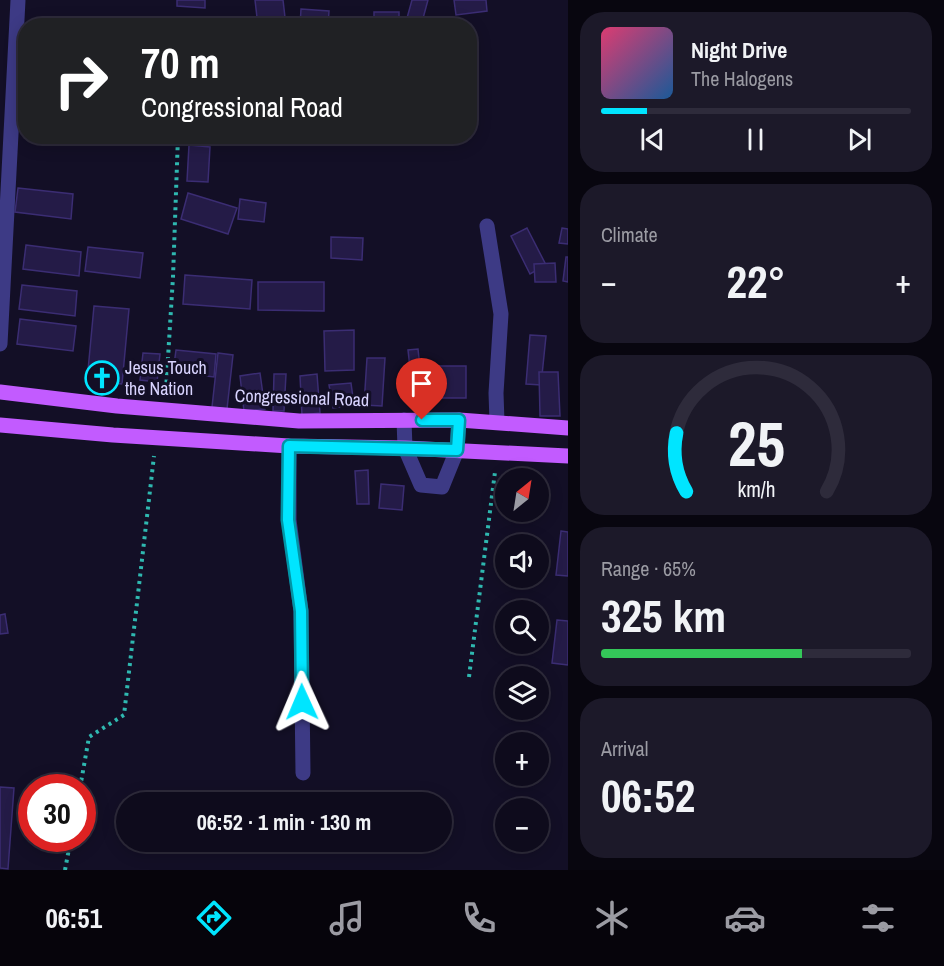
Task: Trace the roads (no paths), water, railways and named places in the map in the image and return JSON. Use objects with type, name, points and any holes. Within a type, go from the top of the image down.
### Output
[{"type":"main road","name":"Congressional Road","points":[[0,392],[165,411],[299,420],[459,420],[567,428]]},
{"type":"main road","points":[[0,425],[289,446],[405,448],[567,456]]},
{"type":"street","points":[[0,344],[18,0]]},
{"type":"street","points":[[487,226],[501,314],[496,393],[497,422]]},
{"type":"street","points":[[404,420],[405,448],[421,486],[442,488],[457,450],[459,420]]},
{"type":"street","points":[[289,446],[288,520],[301,611],[303,773]]},
{"type":"place","name":"Jesus Touch the Nation","points":[[102,378]]}]
